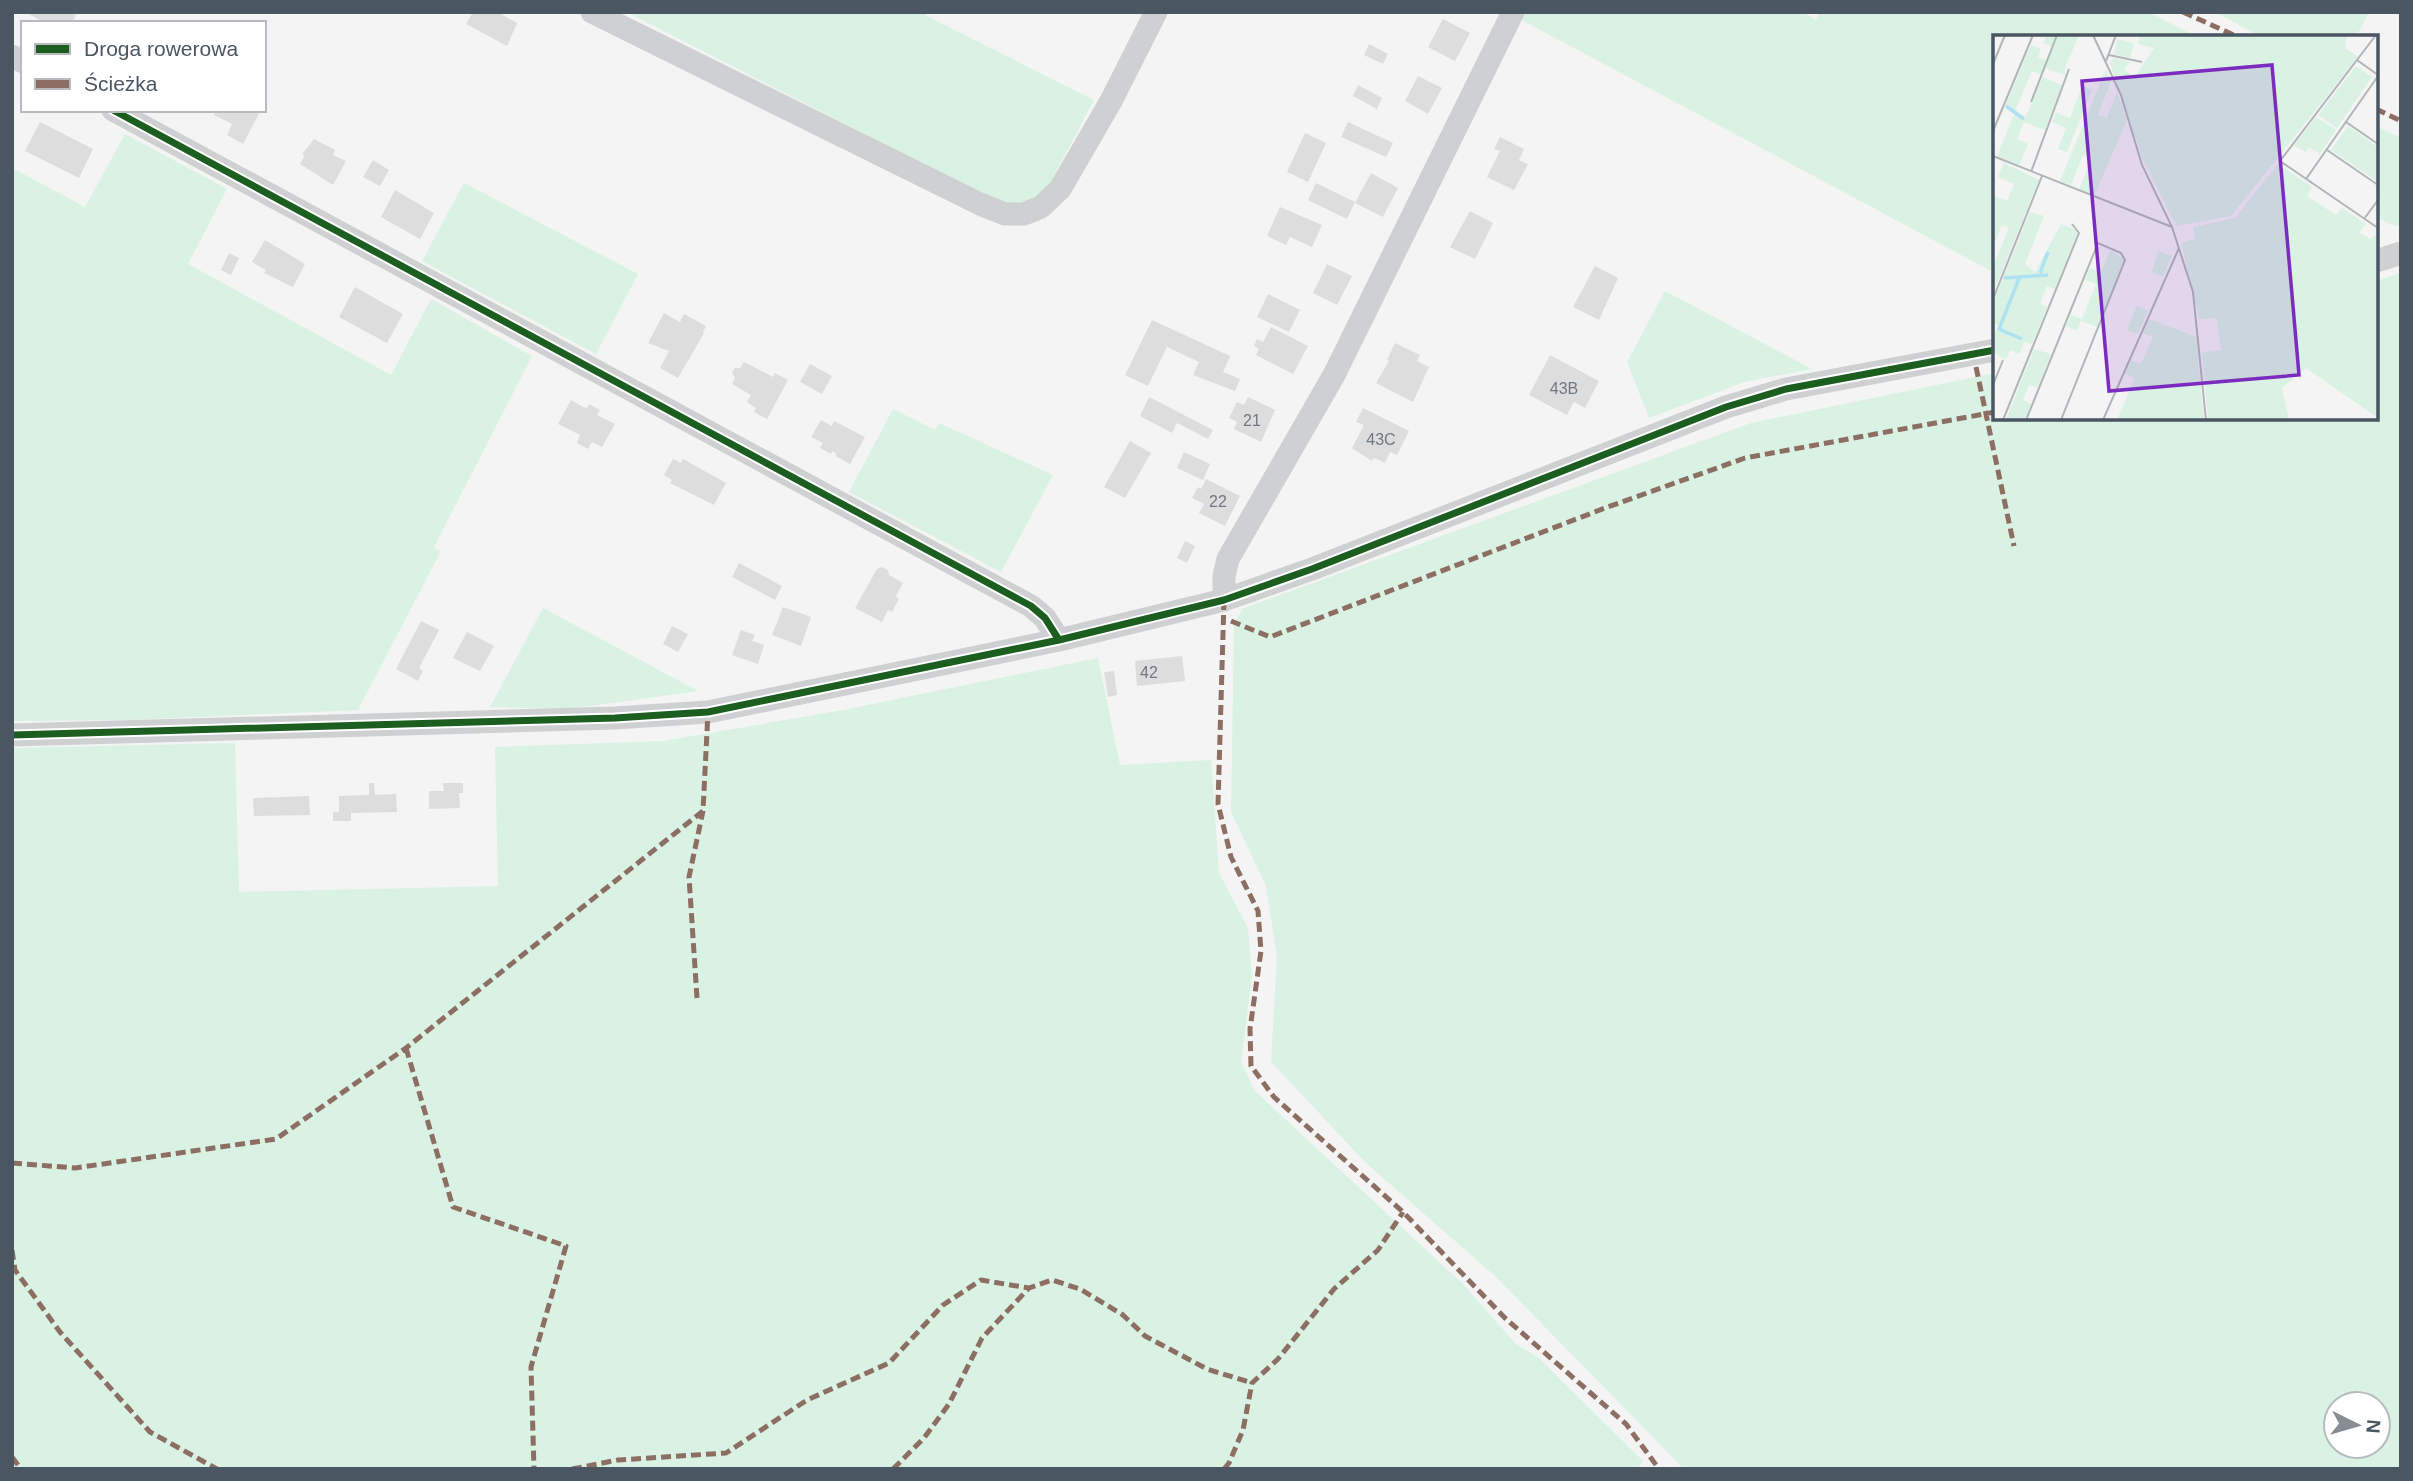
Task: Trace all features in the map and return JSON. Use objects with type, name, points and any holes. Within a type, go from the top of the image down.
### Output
[{"type":"street","points":[[592,12],[980,204],[1005,214],[1024,215],[1041,207],[1060,189],[1111,102],[1156,12]]},
{"type":"street","points":[[1224,600],[1224,576],[1228,559],[1334,375],[1513,12]]},
{"type":"street","points":[[117,112],[1031,606],[1045,618],[1059,640]]},
{"type":"street","points":[[2378,260],[2401,253]]},
{"type":"street","points":[[12,735],[615,718],[708,712],[1059,640],[1224,600],[1312,569],[1726,407],[1786,389],[1993,350]]},
{"type":"green space","points":[[627,12],[926,12],[925,15],[1094,100],[1040,202],[1010,209]]},
{"type":"green space","points":[[1523,12],[1802,12],[1816,20],[1820,12],[2148,12],[2193,35],[1993,35],[1993,272],[1520,19]]},
{"type":"green space","points":[[2215,12],[2369,12],[2357,35],[2258,35]]},
{"type":"green space","points":[[2378,127],[2401,138],[2401,225],[2395,226],[2378,218]]},
{"type":"green space","points":[[125,134],[227,189],[188,264],[391,375],[431,299],[532,356],[434,547],[441,551],[358,710],[128,720],[12,721],[12,168],[85,207]]},
{"type":"green space","points":[[464,183],[638,274],[596,354],[422,261]]},
{"type":"green space","points":[[2401,273],[2401,1469],[1684,1469],[1495,1276],[1366,1163],[1271,1062],[1277,957],[1266,886],[1231,812],[1234,626],[1242,609],[1751,423],[1993,373],[1993,420],[2378,420],[2378,280]]},
{"type":"green space","points":[[1665,291],[1812,369],[1744,382],[1649,418],[1627,362]]},
{"type":"green space","points":[[893,409],[935,430],[939,423],[1053,475],[1001,572],[849,492]]},
{"type":"green space","points":[[543,608],[698,691],[569,709],[490,707]]},
{"type":"green space","points":[[1098,658],[1120,765],[1211,760],[1219,873],[1248,928],[1252,976],[1241,1062],[1255,1091],[1463,1284],[1516,1344],[1539,1358],[1643,1461],[1637,1469],[12,1469],[12,748],[235,743],[239,892],[498,886],[495,747],[664,741],[843,710]]},
{"type":"building","points":[[25,12],[71,12],[76,15],[73,21],[41,21]]},
{"type":"building","points":[[473,12],[497,12],[517,23],[507,46],[466,24]]},
{"type":"building","points":[[1443,19],[1470,33],[1455,61],[1428,47]]},
{"type":"building","points":[[1369,44],[1388,54],[1383,64],[1364,55]]},
{"type":"building","points":[[1418,76],[1442,88],[1428,114],[1405,101]]},
{"type":"building","points":[[1358,85],[1382,98],[1377,109],[1353,96]]},
{"type":"building","points":[[215,112],[260,112],[243,144],[227,135],[232,124],[214,115]]},
{"type":"building","points":[[40,122],[93,149],[79,178],[25,151]]},
{"type":"building","points":[[1348,122],[1393,143],[1386,157],[1341,137]]},
{"type":"building","points":[[1305,133],[1326,143],[1308,182],[1287,172]]},
{"type":"building","points":[[1500,137],[1524,149],[1519,160],[1528,164],[1514,190],[1487,177],[1500,151],[1494,149]]},
{"type":"building","points":[[314,139],[335,150],[333,155],[346,161],[333,185],[300,164],[303,153]]},
{"type":"building","points":[[373,160],[389,170],[380,186],[363,177]]},
{"type":"building","points":[[1371,173],[1398,188],[1383,217],[1355,203]]},
{"type":"building","points":[[1316,183],[1355,202],[1347,219],[1308,200]]},
{"type":"building","points":[[395,190],[434,213],[420,239],[381,217]]},
{"type":"building","points":[[1280,207],[1322,225],[1312,247],[1290,237],[1286,245],[1267,236]]},
{"type":"building","points":[[1470,211],[1493,223],[1475,259],[1450,247]]},
{"type":"building","points":[[265,240],[305,264],[293,287],[264,273],[266,270],[252,262]]},
{"type":"building","points":[[229,253],[239,258],[231,275],[221,270]]},
{"type":"building","points":[[1327,264],[1352,276],[1337,305],[1313,293]]},
{"type":"building","points":[[1595,266],[1618,278],[1599,320],[1573,307]]},
{"type":"building","points":[[355,287],[403,314],[387,343],[339,317]]},
{"type":"building","points":[[1268,294],[1300,310],[1289,332],[1257,317]]},
{"type":"building","points":[[664,313],[680,322],[684,314],[706,326],[678,378],[660,368],[669,351],[648,343]]},
{"type":"building","points":[[1152,320],[1230,356],[1223,372],[1240,379],[1235,391],[1193,375],[1199,362],[1167,347],[1148,386],[1125,375]]},
{"type":"building","points":[[1271,327],[1308,346],[1293,374],[1256,355],[1259,349],[1254,346],[1257,339],[1263,342]]},
{"type":"building","points":[[1395,343],[1420,355],[1417,361],[1429,367],[1413,402],[1376,383],[1389,361],[1387,360]]},
{"type":"building","points":[[1550,355],[1599,381],[1585,408],[1574,402],[1567,415],[1529,395]]},
{"type":"building","points":[[744,362],[773,377],[775,373],[788,380],[767,419],[754,412],[756,408],[747,402],[751,395],[732,384],[735,378],[732,373]]},
{"type":"building","points":[[810,364],[832,376],[822,394],[800,382]]},
{"type":"building","points":[[1149,397],[1213,430],[1208,439],[1177,423],[1172,433],[1140,416]]},
{"type":"building","points":[[1248,397],[1275,410],[1261,442],[1234,429],[1237,422],[1229,418],[1237,402],[1244,405]]},
{"type":"building","points":[[571,400],[587,409],[589,404],[600,410],[597,415],[615,424],[602,447],[592,442],[588,449],[577,443],[580,435],[558,424]]},
{"type":"building","points":[[1363,408],[1409,431],[1397,455],[1390,452],[1385,463],[1374,458],[1372,461],[1352,448],[1364,425],[1356,422]]},
{"type":"building","points":[[821,420],[832,426],[834,421],[865,437],[850,464],[835,456],[837,454],[832,451],[831,454],[820,448],[823,443],[811,437]]},
{"type":"building","points":[[1130,441],[1151,453],[1125,498],[1104,487]]},
{"type":"building","points":[[1184,452],[1210,464],[1203,480],[1177,468]]},
{"type":"building","points":[[673,459],[681,463],[683,459],[726,483],[714,505],[670,483],[672,480],[664,475]]},
{"type":"building","points":[[1206,479],[1240,496],[1225,526],[1199,513],[1204,504],[1192,498]]},
{"type":"building","points":[[1185,541],[1195,546],[1187,563],[1177,558]]},
{"type":"building","points":[[739,563],[782,586],[775,600],[732,577]]},
{"type":"building","points":[[882,567],[888,570],[889,575],[903,583],[892,612],[888,610],[882,622],[855,608],[877,569]]},
{"type":"building","points":[[783,607],[811,617],[801,646],[772,635]]},
{"type":"building","points":[[421,621],[439,630],[419,668],[423,671],[418,681],[396,669]]},
{"type":"building","points":[[672,626],[688,634],[678,652],[663,644]]},
{"type":"building","points":[[741,630],[755,635],[752,641],[764,645],[758,664],[732,655]]},
{"type":"building","points":[[467,632],[494,646],[480,671],[453,658]]},
{"type":"building","points":[[1182,656],[1185,681],[1137,686],[1135,661]]},
{"type":"building","points":[[1114,671],[1117,695],[1108,697],[1104,672]]},
{"type":"building","points":[[369,783],[374,783],[375,795],[396,794],[397,812],[351,813],[351,821],[333,821],[333,812],[339,812],[339,796],[369,795]]},
{"type":"building","points":[[443,783],[463,783],[463,793],[459,793],[460,808],[429,809],[429,791],[444,791]]},
{"type":"building","points":[[309,796],[310,815],[254,816],[253,798]]},
{"type":"marked path","points":[[2183,12],[2234,35]]},
{"type":"marked path","points":[[2378,110],[2401,121]]},
{"type":"marked path","points":[[1976,367],[2014,546]]},
{"type":"marked path","points":[[1231,621],[1270,637],[1605,508],[1745,458],[1993,412]]},
{"type":"marked path","points":[[1224,600],[1218,804],[1231,857],[1258,911],[1261,951],[1250,1029],[1251,1066],[1274,1097],[1403,1212],[1505,1318],[1626,1424],[1659,1469]]},
{"type":"marked path","points":[[12,1163],[75,1168],[276,1139],[406,1048],[703,811],[708,712]]},
{"type":"marked path","points":[[697,998],[689,877],[703,811]]},
{"type":"marked path","points":[[406,1048],[453,1207],[566,1246],[531,1367],[534,1469]]},
{"type":"marked path","points":[[1224,1469],[1243,1430],[1252,1383],[1278,1359],[1334,1289],[1378,1250],[1403,1212]]},
{"type":"marked path","points":[[12,1250],[15,1270],[60,1332],[150,1432],[217,1469]]},
{"type":"marked path","points":[[572,1469],[618,1460],[726,1453],[807,1400],[889,1363],[943,1305],[981,1280],[1029,1288]]},
{"type":"marked path","points":[[893,1469],[924,1438],[949,1404],[982,1338],[1029,1288],[1052,1280],[1080,1289],[1123,1315],[1145,1336],[1207,1369],[1252,1383]]},
{"type":"marked path","points":[[12,1457],[21,1469]]},
{"type":"cycle path","points":[[117,112],[1031,606],[1045,618],[1059,640]]},
{"type":"cycle path","points":[[12,735],[615,718],[708,712],[1059,640],[1224,600],[1312,569],[1726,407],[1786,389],[1993,350]]}]
